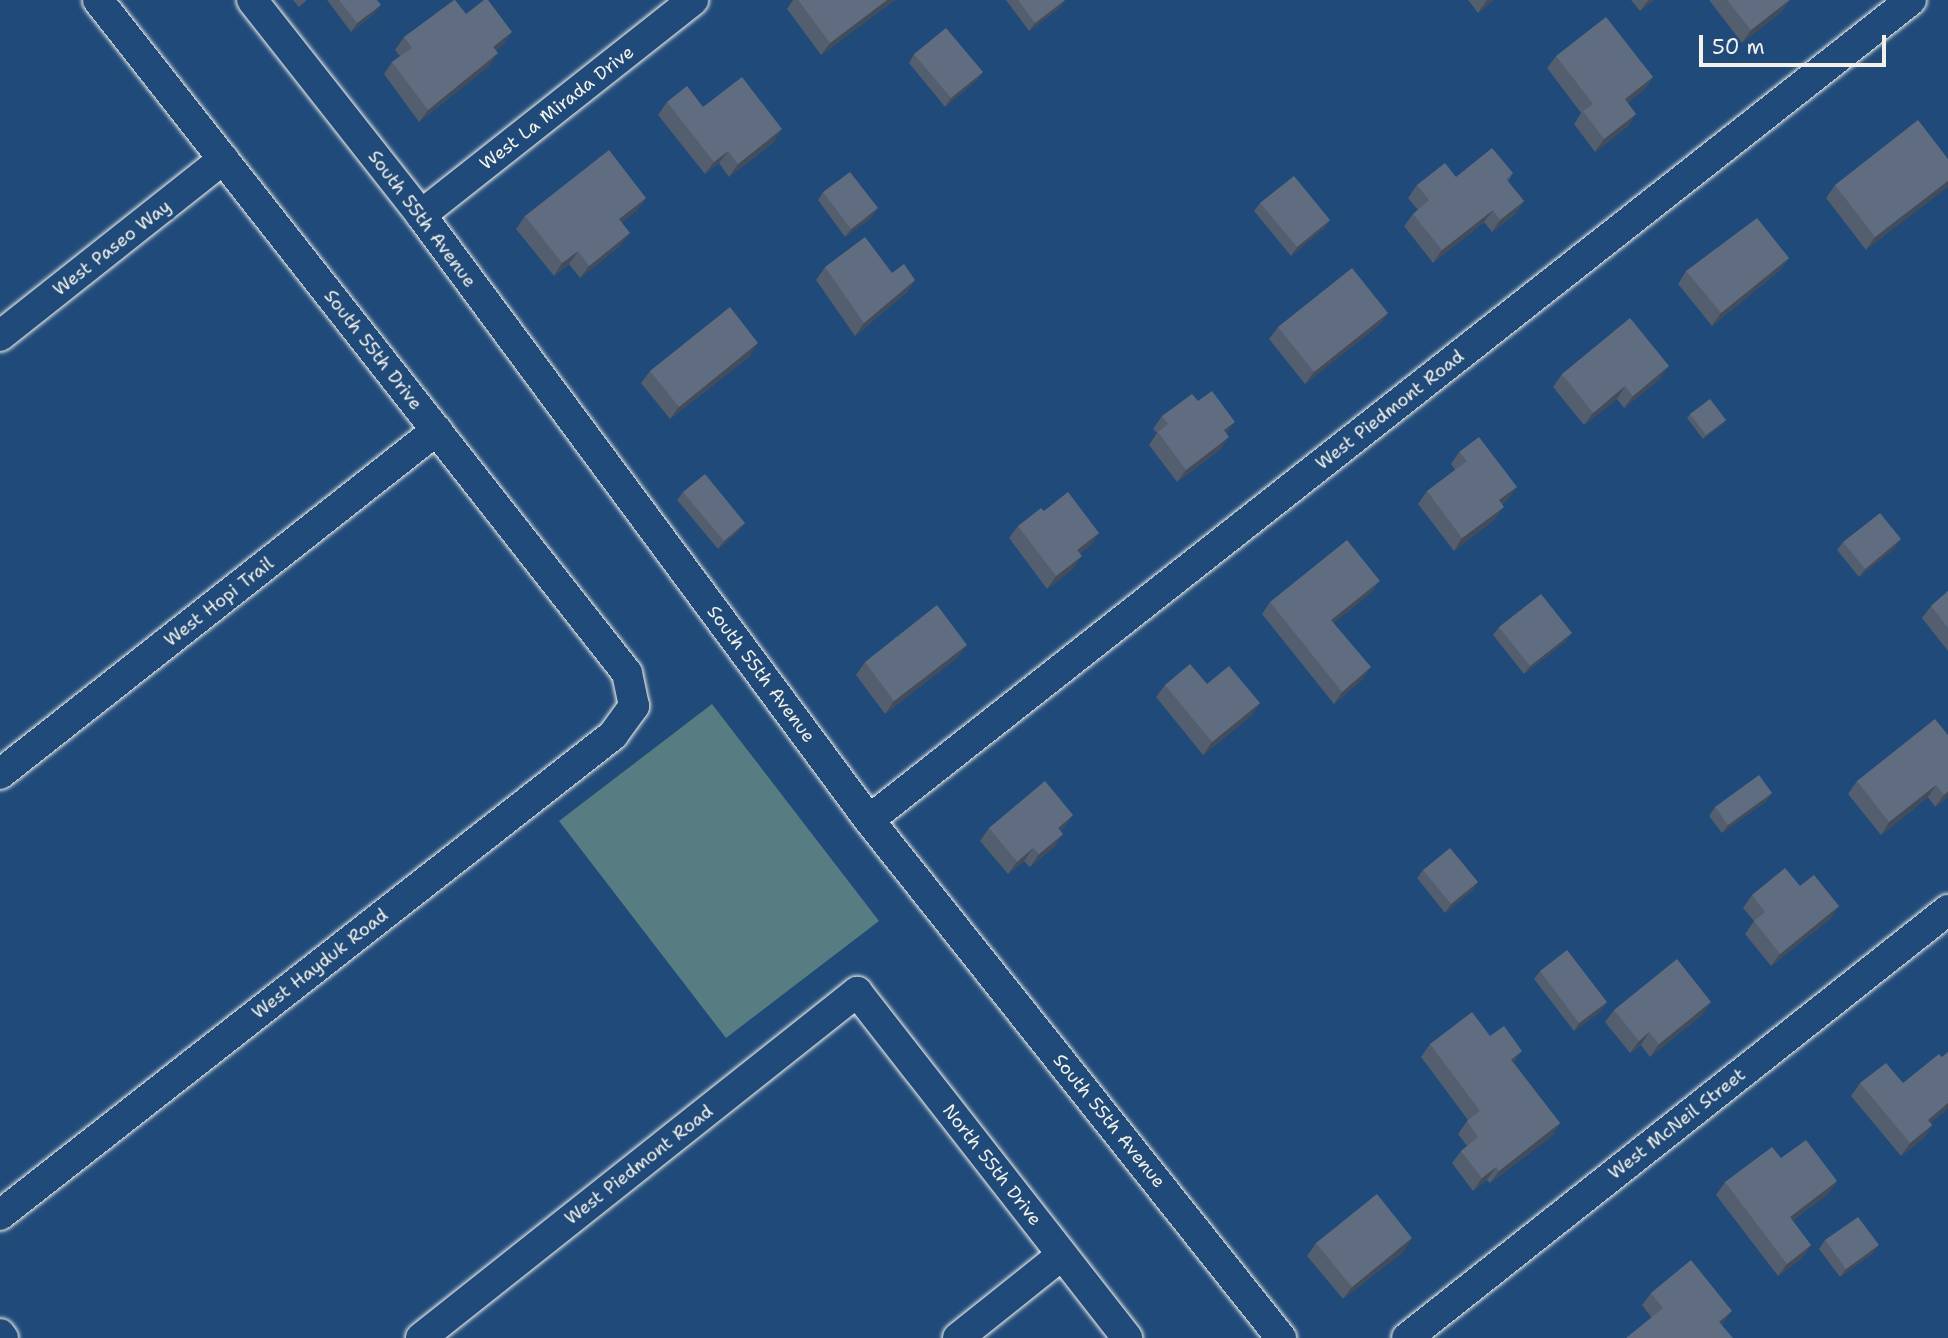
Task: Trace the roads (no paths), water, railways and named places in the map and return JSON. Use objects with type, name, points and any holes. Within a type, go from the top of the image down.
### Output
[{"type":"street","name":"South 55th Drive","points":[[98,0],[627,674],[634,706]]},
{"type":"street","name":"South 55th Avenue","points":[[252,0],[421,215],[869,820],[1281,1338]]},
{"type":"street","name":"West La Mirada Drive","points":[[421,215],[692,0]]},
{"type":"street","name":"West Piedmont Road","points":[[869,820],[1911,0]]},
{"type":"street","name":"West Paseo Way","points":[[0,336],[223,159]]},
{"type":"street","name":"West Hopi Trail","points":[[0,774],[437,430]]},
{"type":"street","name":"West Hayduk Road","points":[[0,1215],[613,735],[634,706]]},
{"type":"street","name":"West McNeil Street","points":[[1407,1338],[1948,910]]},
{"type":"street","name":"West Piedmont Road","points":[[421,1338],[857,992]]},
{"type":"street","name":"North 55th Drive","points":[[857,992],[1127,1338]]},
{"type":"street","points":[[958,1338],[1062,1255]]},
{"type":"street","points":[[0,1334],[3,1338]]}]
